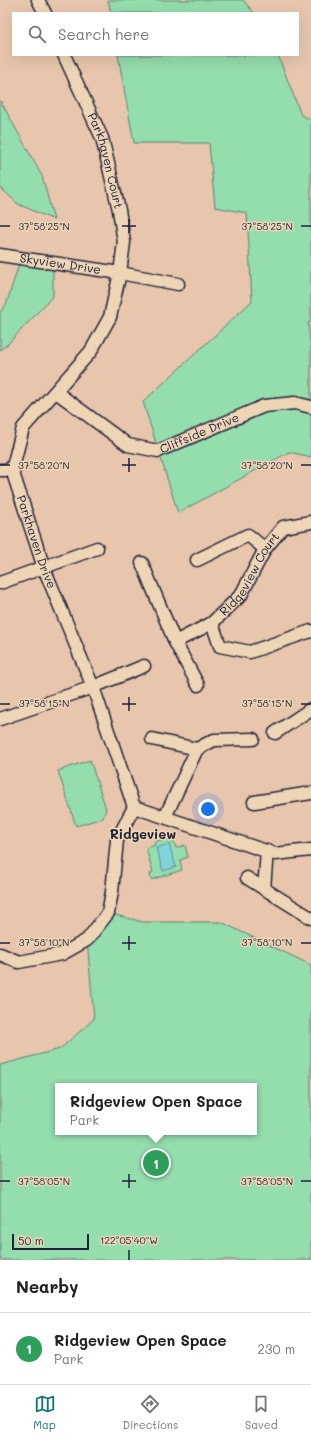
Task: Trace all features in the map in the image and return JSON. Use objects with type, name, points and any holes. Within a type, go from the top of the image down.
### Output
[{"type":"street","points":[[38,0],[44,12]]},
{"type":"street","name":"Parkhaven Court","points":[[64,56],[102,138],[119,210],[124,242],[120,273]]},
{"type":"street","name":"Skyview Drive","points":[[0,255],[120,273],[178,284]]},
{"type":"street","name":"Parkhaven Drive","points":[[120,273],[110,317],[91,351],[23,428],[6,470],[93,687],[134,807]]},
{"type":"street","name":"Cliffside Drive","points":[[56,392],[128,445],[158,451],[264,406],[295,403],[311,407]]},
{"type":"street","name":"Ridgeview Court","points":[[175,642],[212,623],[241,595],[264,549],[283,527],[311,522]]},
{"type":"street","points":[[197,560],[248,535],[264,549]]},
{"type":"street","points":[[0,583],[97,548]]},
{"type":"street","points":[[142,563],[175,642],[198,685]]},
{"type":"street","points":[[212,623],[220,646],[250,652],[311,631]]},
{"type":"street","points":[[0,719],[93,687],[144,666]]},
{"type":"street","points":[[275,733],[311,708]]},
{"type":"street","points":[[152,739],[197,749]]},
{"type":"street","points":[[165,817],[197,749],[214,740],[253,739]]},
{"type":"street","points":[[254,802],[311,793]]},
{"type":"street","points":[[0,954],[19,962],[62,954],[87,940],[108,913],[112,892],[117,840],[134,807],[275,854],[311,850]]},
{"type":"street","points":[[264,889],[267,851]]},
{"type":"street","points":[[247,878],[311,918]]},
{"type":"green space","points":[[108,0],[243,0],[253,12],[111,12]]},
{"type":"green space","points":[[118,56],[278,56],[301,115],[311,120],[311,322],[308,323],[311,350],[311,457],[289,452],[178,513],[143,402],[252,301],[247,213],[215,207],[209,143],[134,143]]},
{"type":"green space","points":[[0,100],[42,176],[54,220],[18,204],[0,187]]},
{"type":"green space","points":[[21,258],[53,263],[53,296],[8,344],[0,350],[0,312],[6,305]]},
{"type":"green space","points":[[90,760],[106,809],[103,818],[76,826],[58,771]]},
{"type":"green space","points":[[167,838],[168,840],[173,839],[176,848],[185,845],[188,857],[180,860],[182,870],[151,880],[150,874],[153,872],[146,848],[155,845],[154,842]]},
{"type":"green space","points":[[108,913],[143,922],[221,922],[311,965],[311,1260],[0,1260],[0,1065],[60,1049],[94,1019],[87,940]]},
{"type":"water","points":[[169,844],[176,867],[163,871],[156,848]]},
{"type":"place","name":"Ridgeview Open Space","points":[[156,1163]]},
{"type":"district","name":"Ridgeview","points":[[143,834]]}]
